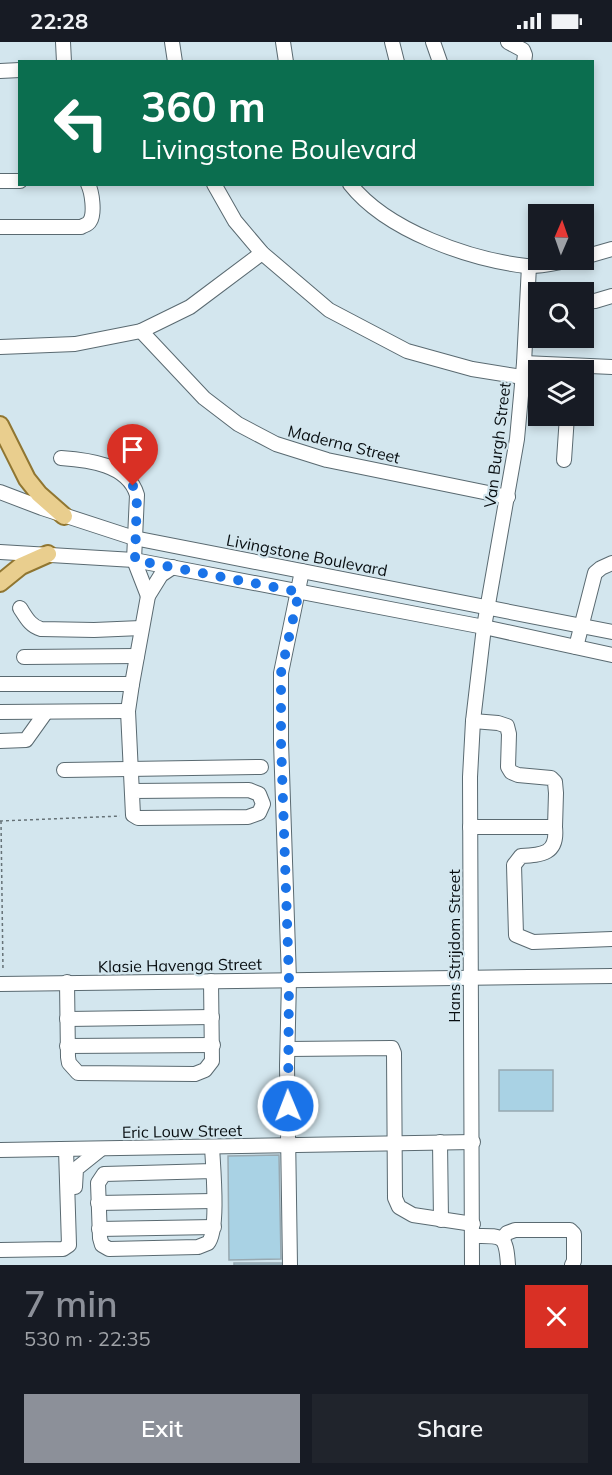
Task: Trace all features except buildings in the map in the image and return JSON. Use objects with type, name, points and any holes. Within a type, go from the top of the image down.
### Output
[{"type":"main road","points":[[0,425],[17,464],[27,479],[39,494],[64,516]]},
{"type":"main road","points":[[0,583],[21,566],[48,554]]},
{"type":"street","points":[[63,42],[64,60]]},
{"type":"street","points":[[172,42],[175,60]]},
{"type":"street","points":[[283,42],[286,60]]},
{"type":"street","points":[[392,42],[396,60]]},
{"type":"street","points":[[433,42],[439,60]]},
{"type":"street","points":[[508,42],[523,50],[524,60]]},
{"type":"street","points":[[0,71],[18,70]]},
{"type":"street","points":[[0,181],[18,181]]},
{"type":"street","points":[[0,227],[87,225],[92,215],[89,186]]},
{"type":"street","points":[[215,186],[235,221],[262,253],[329,310],[407,351],[472,369],[528,370]]},
{"type":"street","points":[[352,186],[395,223],[466,254],[528,266]]},
{"type":"street","points":[[594,255],[612,249]]},
{"type":"street","points":[[0,346],[75,345],[141,331],[190,307],[262,253]]},
{"type":"street","name":"Van Burgh Street","points":[[484,627],[517,439],[529,270]]},
{"type":"street","points":[[594,301],[612,296]]},
{"type":"street","name":"Maderna Street","points":[[141,331],[204,398],[238,424],[276,444],[327,460],[508,497]]},
{"type":"street","points":[[594,367],[612,367]]},
{"type":"street","points":[[564,460],[566,426]]},
{"type":"street","points":[[61,459],[112,467],[128,479],[133,486],[137,495],[135,560],[148,596]]},
{"type":"street","name":"Livingstone Boulevard","points":[[0,492],[64,516],[134,538],[612,632]]},
{"type":"street","points":[[0,552],[135,560],[484,627],[612,655]]},
{"type":"street","points":[[576,646],[595,573],[612,563]]},
{"type":"street","points":[[133,791],[249,790],[259,794],[263,804],[259,813],[248,817],[138,818],[133,815],[128,711],[141,628],[148,596],[160,576],[173,567]]},
{"type":"street","points":[[290,1265],[289,980],[281,673],[303,571]]},
{"type":"street","points":[[20,608],[30,624],[41,629],[141,628]]},
{"type":"street","name":"Hans Strijdom Street","points":[[472,1265],[470,827],[473,721],[484,627]]},
{"type":"street","points":[[24,657],[137,656]]},
{"type":"street","points":[[0,684],[132,684]]},
{"type":"street","points":[[0,712],[128,711]]},
{"type":"street","points":[[0,741],[26,740],[46,712]]},
{"type":"street","points":[[473,721],[507,726],[509,734],[508,767],[511,772],[518,775],[550,778],[555,782],[555,839],[549,851],[542,855],[521,856],[514,865],[516,935],[533,942],[612,939]]},
{"type":"street","points":[[64,770],[261,767]]},
{"type":"street","points":[[470,827],[555,827]]},
{"type":"street","name":"Klasie Havenga Street","points":[[2,984],[612,976]]},
{"type":"street","points":[[67,982],[69,1063],[78,1073],[195,1074],[210,1065],[212,1061],[211,981]]},
{"type":"street","points":[[67,1019],[212,1017]]},
{"type":"street","points":[[67,1046],[213,1045]]},
{"type":"street","points":[[288,1049],[392,1048],[394,1053],[395,1197],[399,1207],[413,1215],[441,1220],[502,1239],[506,1244],[508,1265]]},
{"type":"street","points":[[440,1142],[441,1220]]},
{"type":"street","name":"Eric Louw Street","points":[[0,1150],[473,1142]]},
{"type":"street","points":[[212,1147],[213,1171],[214,1227],[211,1240],[204,1245],[109,1249],[100,1242],[98,1183],[104,1174],[213,1171]]},
{"type":"street","points":[[0,1250],[63,1250],[69,1245],[66,1149]]},
{"type":"street","points":[[75,1213],[76,1169],[101,1149]]},
{"type":"street","points":[[99,1203],[213,1201]]},
{"type":"street","points":[[99,1229],[214,1227]]},
{"type":"street","points":[[502,1239],[507,1233],[515,1230],[570,1230],[574,1234],[572,1265]]},
{"type":"path","points":[[2,984],[1,821],[133,815]]},
{"type":"route","points":[[133,486],[137,495],[135,560],[299,592],[281,673],[289,980],[288,1106]]}]
